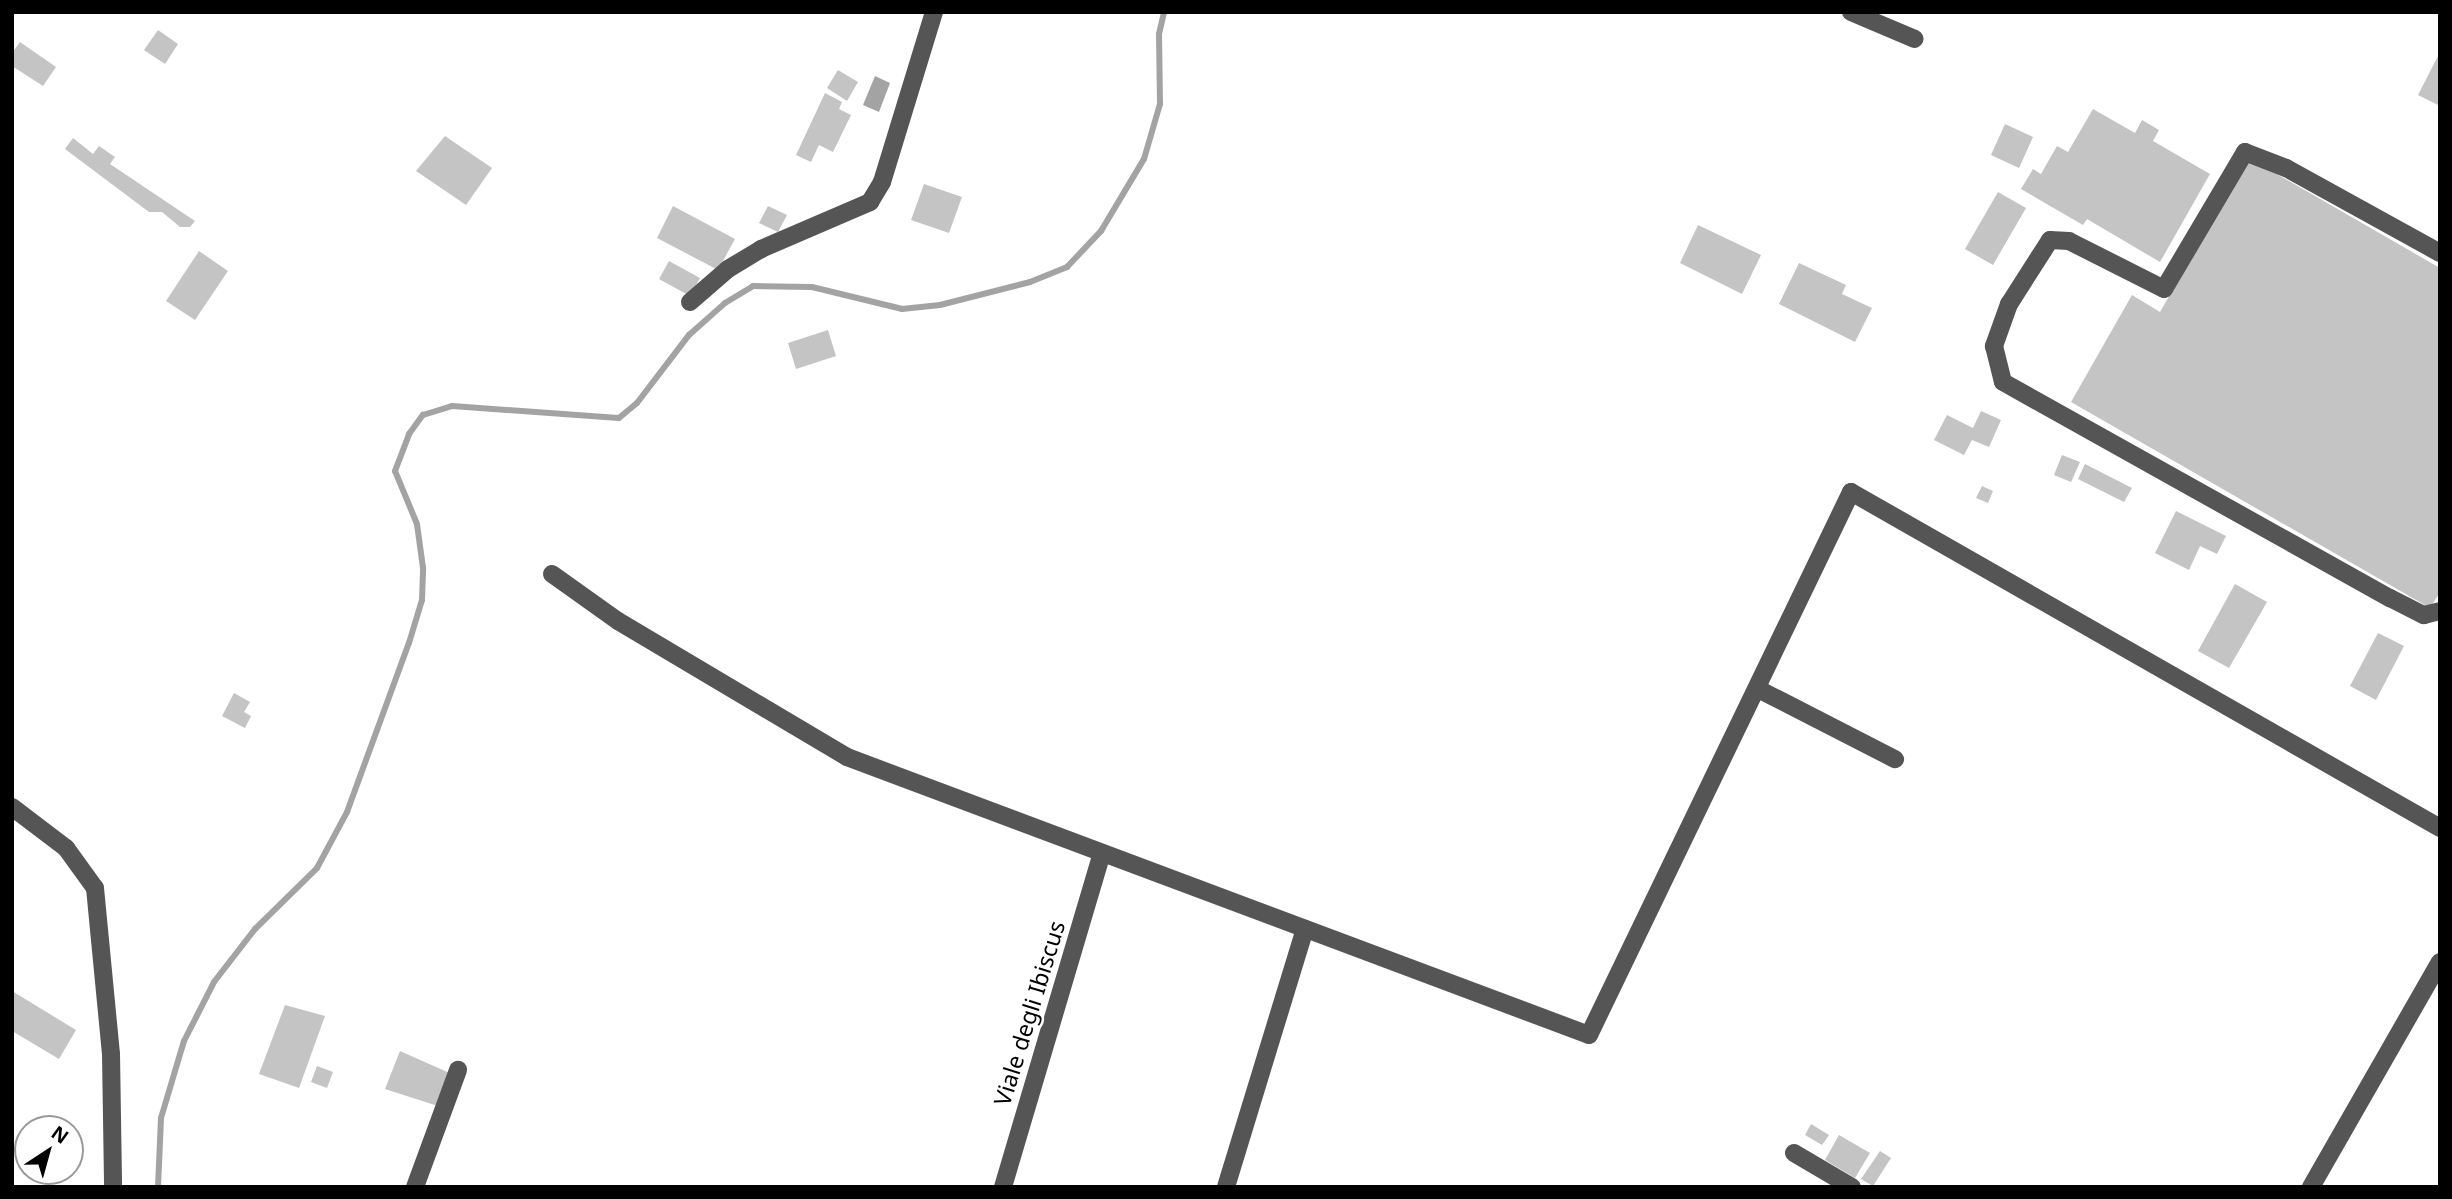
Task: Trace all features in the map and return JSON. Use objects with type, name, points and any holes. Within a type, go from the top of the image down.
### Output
[{"type":"street","points":[[690,302],[728,269],[761,249],[870,202],[882,182],[934,12]]},
{"type":"street","points":[[1851,12],[1915,39]]},
{"type":"street","points":[[2440,253],[2286,168],[2245,152],[2164,289],[2069,241],[2050,240],[2009,304],[1994,346],[2003,382],[2390,598],[2424,615],[2440,611]]},
{"type":"street","points":[[552,574],[618,621],[847,757],[1589,1035],[1851,492],[2440,828]]},
{"type":"street","points":[[1758,689],[1895,759]]},
{"type":"street","points":[[12,807],[66,848],[95,888],[111,1054],[113,1187]]},
{"type":"street","name":"Viale degli Ibiscus","points":[[1003,1187],[1102,853]]},
{"type":"street","points":[[1226,1187],[1305,929]]},
{"type":"street","points":[[2311,1187],[2440,962]]},
{"type":"street","points":[[415,1187],[458,1070]]},
{"type":"street","points":[[1794,1153],[1852,1187]]},
{"type":"shaded area","points":[[875,76],[890,83],[879,112],[863,105]]},
{"type":"building","points":[[158,30],[178,44],[165,64],[144,50]]},
{"type":"building","points":[[20,42],[56,67],[43,86],[12,66],[12,53]]},
{"type":"building","points":[[2440,52],[2440,106],[2418,95]]},
{"type":"building","points":[[838,70],[858,82],[847,101],[827,88]]},
{"type":"building","points":[[825,93],[842,102],[839,109],[851,115],[833,152],[819,145],[811,162],[796,155]]},
{"type":"building","points":[[2093,109],[2135,133],[2142,120],[2159,130],[2153,141],[2210,174],[2160,262],[2087,219],[2083,225],[2021,189],[2033,169],[2041,174],[2057,146],[2068,152]]},
{"type":"building","points":[[2005,124],[2033,137],[2019,168],[1991,155]]},
{"type":"building","points":[[445,136],[492,168],[466,205],[416,171]]},
{"type":"building","points":[[73,138],[93,154],[99,146],[115,157],[110,164],[195,221],[190,227],[180,227],[162,212],[149,212],[65,149]]},
{"type":"building","points":[[2249,158],[2440,268],[2440,592],[2430,608],[2071,402],[2132,295],[2160,312]]},
{"type":"building","points":[[924,184],[962,197],[949,233],[911,220]]},
{"type":"building","points":[[1998,192],[2026,208],[1993,265],[1965,249]]},
{"type":"building","points":[[673,206],[735,239],[718,270],[657,238]]},
{"type":"building","points":[[768,206],[787,215],[778,232],[759,223]]},
{"type":"building","points":[[1698,225],[1761,255],[1742,294],[1680,263]]},
{"type":"building","points":[[199,251],[228,271],[195,320],[166,301]]},
{"type":"building","points":[[669,261],[700,278],[690,296],[659,279]]},
{"type":"building","points":[[1799,263],[1846,285],[1842,294],[1872,308],[1855,342],[1779,304]]},
{"type":"building","points":[[828,330],[836,356],[796,369],[788,343]]},
{"type":"building","points":[[1981,411],[2001,420],[1989,447],[1972,440],[1964,455],[1934,440],[1947,415],[1973,428]]},
{"type":"building","points":[[2062,455],[2080,462],[2071,482],[2054,475]]},
{"type":"building","points":[[2085,464],[2132,488],[2124,502],[2078,479]]},
{"type":"building","points":[[1982,486],[1993,491],[1988,503],[1976,498]]},
{"type":"building","points":[[2176,511],[2226,536],[2217,554],[2200,546],[2189,570],[2155,553]]},
{"type":"building","points":[[2235,584],[2267,602],[2229,668],[2198,651]]},
{"type":"building","points":[[2378,633],[2404,646],[2376,700],[2350,686]]},
{"type":"building","points":[[234,693],[250,702],[244,712],[251,716],[245,728],[222,716]]},
{"type":"building","points":[[12,991],[76,1030],[59,1059],[12,1031]]},
{"type":"building","points":[[285,1005],[325,1016],[299,1088],[259,1074]]},
{"type":"building","points":[[400,1051],[454,1075],[441,1107],[385,1089]]},
{"type":"building","points":[[317,1066],[333,1072],[327,1088],[311,1082]]},
{"type":"building","points":[[1811,1124],[1829,1135],[1822,1145],[1805,1135]]},
{"type":"building","points":[[1839,1135],[1870,1153],[1855,1178],[1825,1160]]},
{"type":"building","points":[[1880,1151],[1891,1158],[1873,1186],[1861,1179]]},
{"type":"waterway","points":[[158,1187],[161,1118],[184,1041],[214,982],[255,929],[317,868],[347,812],[409,643],[422,600],[423,568],[417,524],[395,471],[409,434],[423,415],[452,406],[619,418],[637,403],[689,335],[725,303],[753,286],[812,287],[902,309],[940,305],[1030,282],[1067,267],[1101,231],[1144,159],[1160,104],[1159,34],[1164,12]]}]
